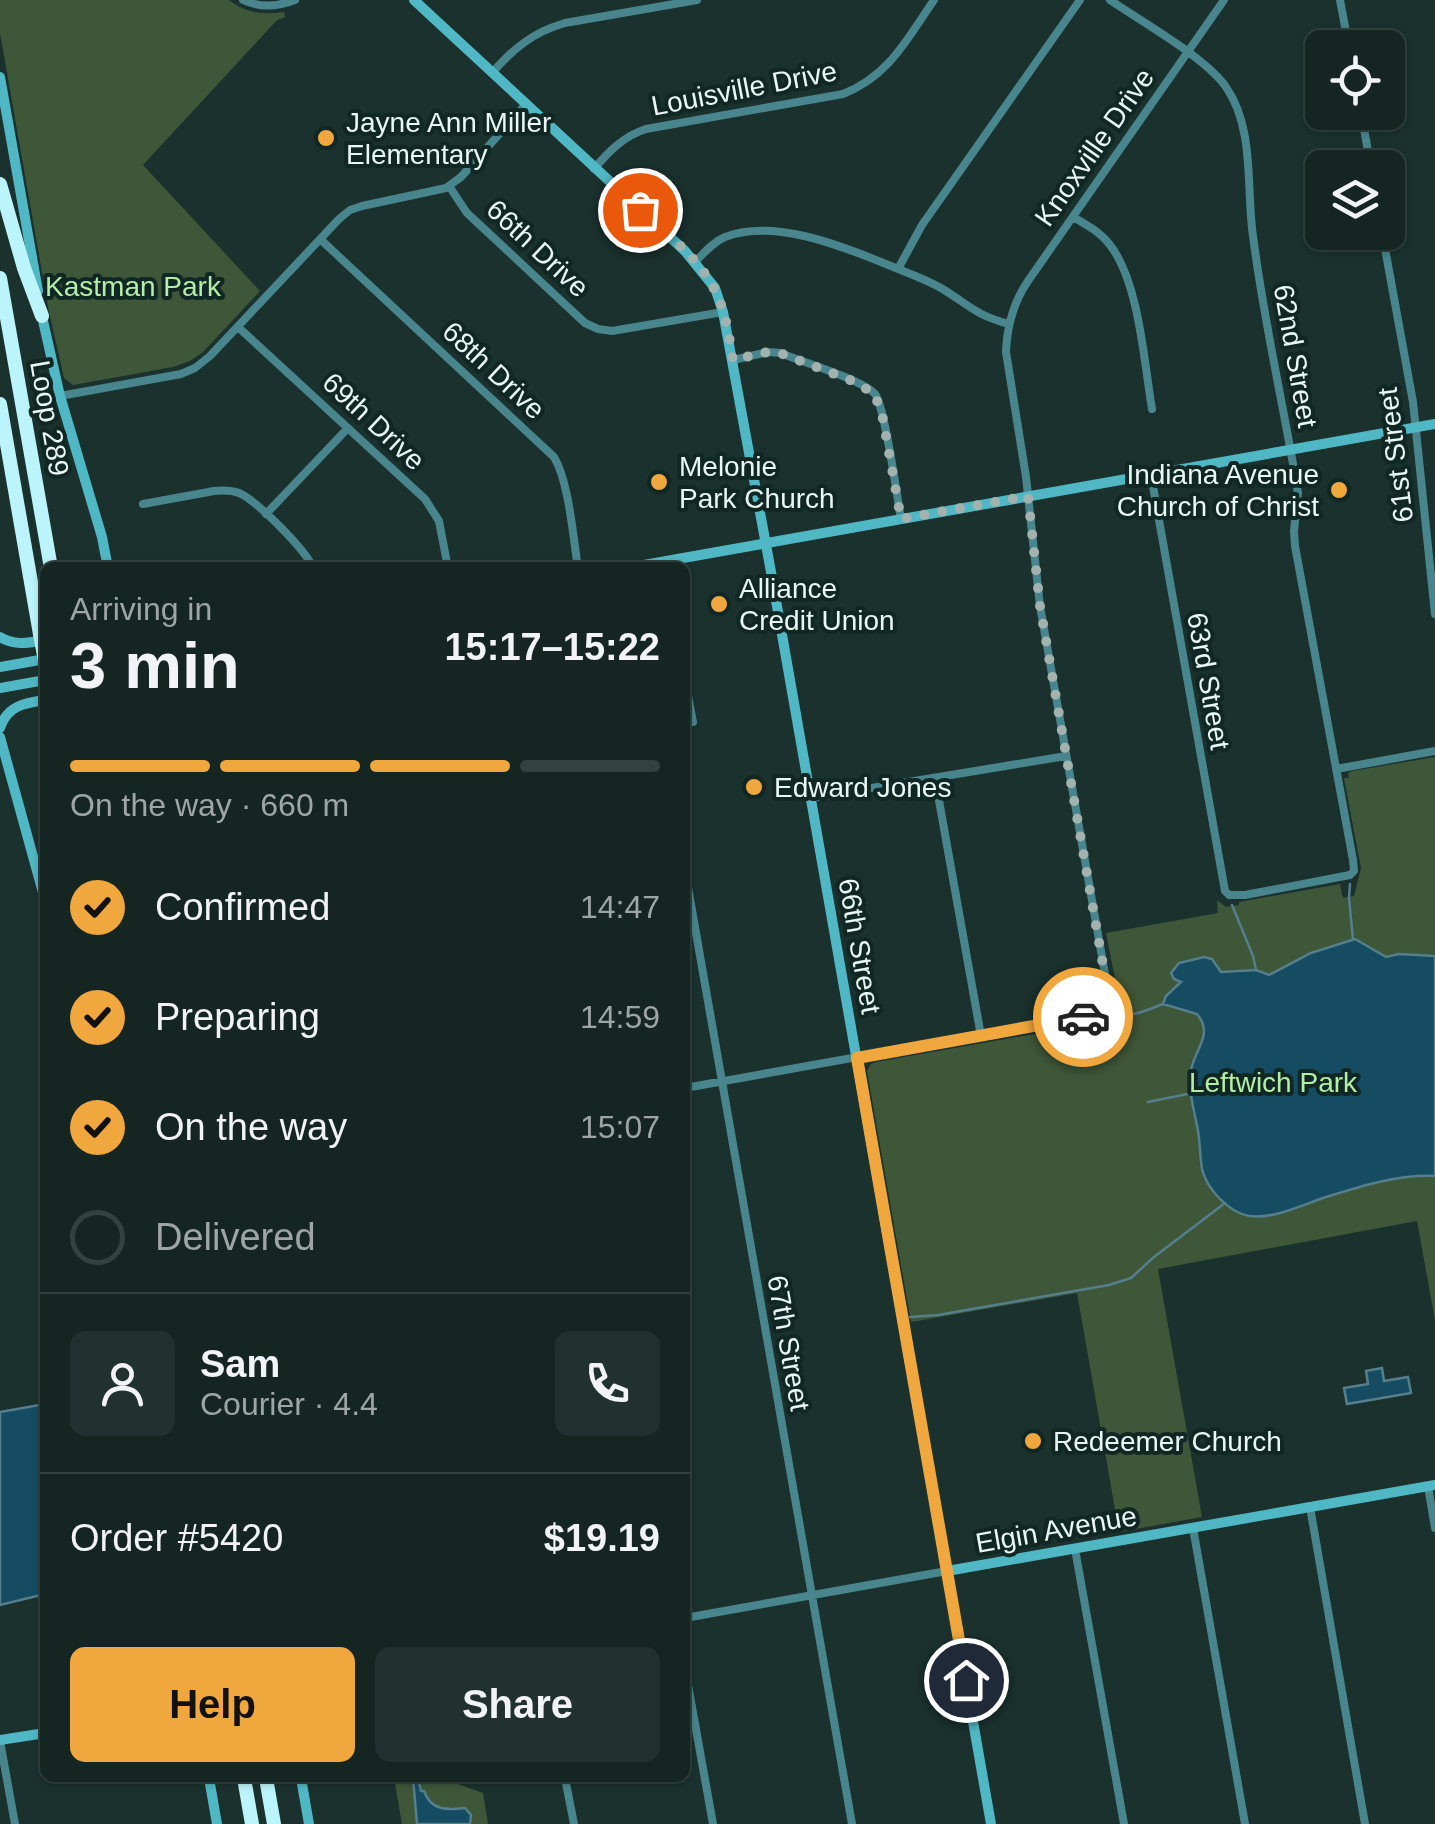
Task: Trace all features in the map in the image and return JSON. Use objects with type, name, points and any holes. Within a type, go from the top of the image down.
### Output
[{"type":"highway","points":[[0,184],[42,316]]},
{"type":"highway","name":"Loop 289","points":[[0,278],[50,562]]},
{"type":"highway","name":"Loop 289","points":[[0,404],[40,621]]},
{"type":"highway","points":[[245,1782],[252,1824]]},
{"type":"highway","points":[[267,1782],[274,1824]]},
{"type":"street","points":[[243,0],[272,6],[294,0]]},
{"type":"street","name":"66th Street","points":[[414,0],[695,262],[714,288],[724,312],[991,1824]]},
{"type":"street","points":[[492,73],[523,42],[545,29],[697,0]]},
{"type":"street","name":"Louisville Drive","points":[[594,168],[618,144],[642,130],[842,94],[856,88],[892,61],[934,0]]},
{"type":"street","points":[[898,269],[922,225],[1080,0]]},
{"type":"street","points":[[1110,0],[1188,53]]},
{"type":"street","name":"Knoxville Drive","points":[[1009,324],[1019,295],[1224,0]]},
{"type":"street","points":[[1340,0],[1346,30]]},
{"type":"street","name":"62nd Street","points":[[1188,53],[1224,84],[1242,127],[1252,236],[1298,493],[1295,546],[1353,860],[1352,873]]},
{"type":"street","points":[[0,77],[60,396],[109,562]]},
{"type":"street","points":[[60,396],[188,372],[202,364],[350,210],[449,186],[526,104]]},
{"type":"street","name":"66th Drive","points":[[449,186],[467,213],[584,323],[612,332],[724,312]]},
{"type":"street","points":[[1073,216],[1110,245],[1128,276],[1152,409]]},
{"type":"street","points":[[690,1087],[1103,1014],[1108,1010],[1108,991],[1040,606],[1006,352],[1009,324],[984,317],[941,288],[898,269],[807,236],[754,232],[724,238],[695,262]]},
{"type":"street","name":"68th Drive","points":[[320,239],[554,457],[564,486],[577,562]]},
{"type":"street","name":"61st Street","points":[[1385,250],[1413,402],[1435,614]]},
{"type":"street","name":"69th Drive","points":[[238,326],[425,499],[438,521],[447,562]]},
{"type":"street","points":[[733,360],[780,353],[878,390],[901,519]]},
{"type":"street","points":[[674,562],[1435,424]]},
{"type":"street","points":[[266,514],[348,428]]},
{"type":"street","name":"63rd Street","points":[[1150,475],[1220,874],[1227,894],[1245,896],[1352,873]]},
{"type":"street","points":[[143,504],[226,490],[240,493],[302,549],[310,562]]},
{"type":"street","points":[[0,637],[20,644],[40,638]]},
{"type":"street","points":[[0,667],[40,661]]},
{"type":"street","points":[[0,688],[40,681]]},
{"type":"street","points":[[0,728],[4,716],[14,707],[40,701]]},
{"type":"street","points":[[690,710],[692,722]]},
{"type":"street","points":[[0,737],[3,761],[40,883]]},
{"type":"street","points":[[1336,769],[1435,752]]},
{"type":"street","points":[[811,798],[1066,756]]},
{"type":"street","points":[[934,778],[982,1036]]},
{"type":"street","name":"67th Street","points":[[690,899],[852,1824]]},
{"type":"street","points":[[1431,1486],[1435,1528]]},
{"type":"street","name":"Elgin Avenue","points":[[690,1617],[1431,1486]]},
{"type":"street","points":[[1310,1507],[1365,1824]]},
{"type":"street","points":[[1192,1528],[1245,1824]]},
{"type":"street","points":[[1075,1548],[1124,1824]]},
{"type":"street","points":[[690,1696],[713,1824]]},
{"type":"street","points":[[15,1824],[0,1741],[40,1733]]},
{"type":"street","points":[[210,1782],[217,1824]]},
{"type":"street","points":[[302,1782],[309,1824]]},
{"type":"street","points":[[567,1782],[574,1824]]},
{"type":"green space","name":"Kastman Park","points":[[0,0],[229,0],[255,12],[284,12],[285,17],[277,20],[143,165],[260,291],[190,361],[73,385],[64,378],[0,33]]},
{"type":"green space","name":"Leftwich Park","points":[[1435,757],[1435,1320],[1417,1221],[1158,1269],[1202,1517],[1119,1532],[1077,1293],[911,1322],[867,1071],[876,1062],[1124,1018],[1125,1012],[1119,1009],[1106,933],[1218,913],[1217,900],[1226,907],[1340,884],[1343,898],[1354,896],[1361,868],[1344,778],[1349,778],[1352,771]]},
{"type":"green space","points":[[395,1782],[452,1782],[483,1793],[488,1824],[402,1824]]},
{"type":"water","points":[[1355,939],[1386,957],[1435,956],[1435,1176],[1378,1182],[1268,1216],[1241,1214],[1220,1198],[1202,1169],[1190,1078],[1204,1030],[1197,1014],[1163,1004],[1181,982],[1171,973],[1179,963],[1204,957],[1212,959],[1221,972],[1256,970],[1269,975],[1311,953]]},
{"type":"water","points":[[1382,1368],[1384,1381],[1408,1377],[1411,1393],[1347,1404],[1344,1388],[1368,1384],[1366,1371]]},
{"type":"water","points":[[40,1405],[40,1595],[0,1605],[0,1412]]},
{"type":"water","points":[[413,1782],[419,1782],[421,1791],[435,1806],[465,1808],[471,1815],[470,1824],[417,1824]]},
{"type":"waterway","points":[[1350,884],[1353,940]]},
{"type":"waterway","points":[[1232,905],[1256,970]]},
{"type":"waterway","points":[[1111,1012],[1130,1015],[1163,1004]]},
{"type":"waterway","points":[[1148,1102],[1192,1093]]},
{"type":"waterway","points":[[910,1317],[1109,1285],[1131,1278],[1225,1203]]},
{"type":"way so far","points":[[640,210],[685,251],[714,288],[724,312],[733,360],[780,353],[874,393],[882,414],[901,519],[1028,496],[1040,606],[1110,1005],[1103,1014],[1083,1017]]},
{"type":"place","name":"Jayne Ann Miller Elementary","points":[[326,138]]},
{"type":"place","name":"Melonie Park Church","points":[[659,482]]},
{"type":"place","name":"Indiana Avenue Church of Christ","points":[[1339,490]]},
{"type":"place","name":"Alliance Credit Union","points":[[719,604]]},
{"type":"place","name":"Edward Jones","points":[[754,787]]},
{"type":"place","name":"Redeemer Church","points":[[1033,1441]]},
{"type":"route","points":[[966,1680],[857,1058],[1083,1017]]}]
